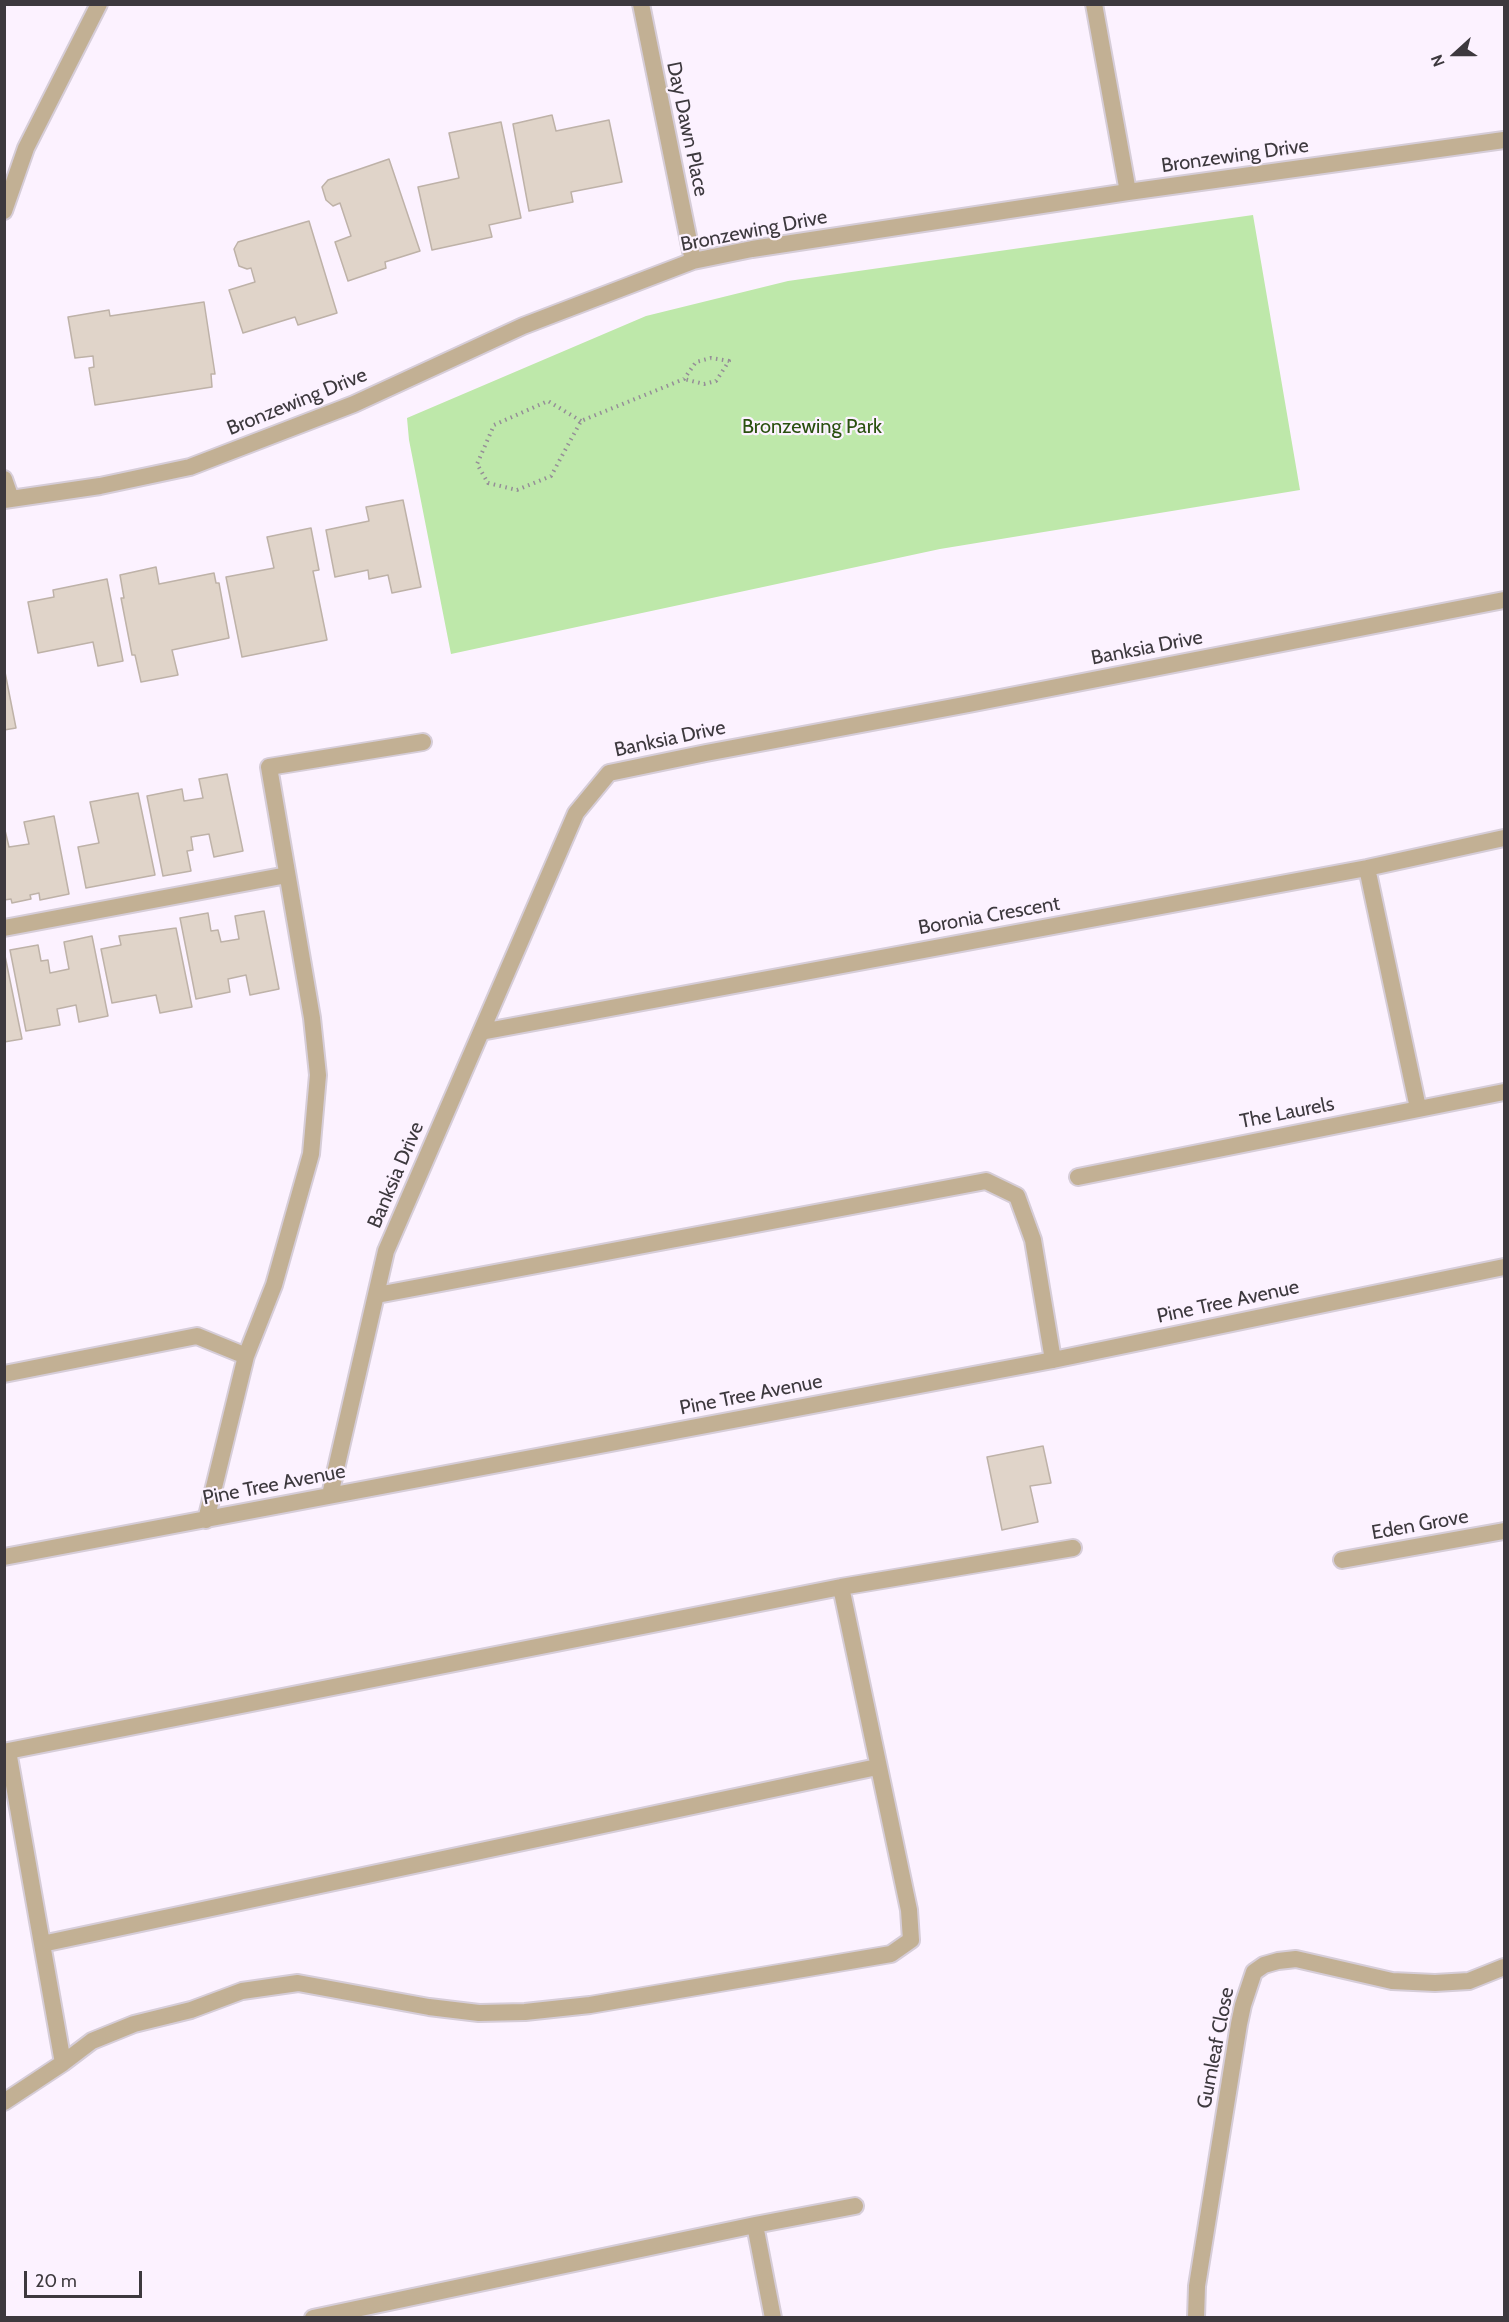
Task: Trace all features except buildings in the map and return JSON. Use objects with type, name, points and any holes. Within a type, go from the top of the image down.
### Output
[{"type":"street","points":[[4,210],[26,148],[99,4]]},
{"type":"street","name":"Day Dawn Place","points":[[641,4],[693,261]]},
{"type":"street","points":[[1094,4],[1128,192]]},
{"type":"street","name":"Bronzewing Drive","points":[[4,479],[8,499],[100,486],[190,466],[354,404],[523,327],[693,261],[752,249],[1128,192],[1504,140]]},
{"type":"street","name":"Banksia Drive","points":[[330,1495],[386,1251],[576,813],[609,773],[1504,600]]},
{"type":"street","points":[[206,1520],[246,1356],[274,1285],[311,1154],[318,1075],[312,1017],[269,767],[423,742]]},
{"type":"street","name":"Boronia Crescent","points":[[481,1032],[1367,868],[1504,838]]},
{"type":"street","points":[[1367,868],[1418,1108]]},
{"type":"street","points":[[4,928],[287,875]]},
{"type":"street","name":"The Laurels","points":[[1078,1177],[1504,1092]]},
{"type":"street","points":[[377,1295],[986,1181],[1017,1196],[1033,1240],[1053,1360]]},
{"type":"street","name":"Pine Tree Avenue","points":[[4,1557],[1053,1360],[1504,1267]]},
{"type":"street","points":[[4,1374],[197,1336],[246,1356]]},
{"type":"street","name":"Eden Grove","points":[[1342,1560],[1504,1531]]},
{"type":"street","points":[[63,2063],[8,1750],[841,1587],[1073,1548]]},
{"type":"street","points":[[4,2102],[92,2041],[134,2024],[191,2010],[242,1991],[298,1983],[429,2007],[479,2013],[525,2012],[590,2005],[891,1954],[911,1940],[909,1910],[877,1767],[841,1587]]},
{"type":"street","points":[[42,1944],[877,1767]]},
{"type":"street","name":"Gumleaf Close","points":[[1196,2318],[1197,2286],[1239,2024],[1254,1972],[1271,1963],[1296,1959],[1392,1981],[1435,1983],[1469,1981],[1504,1967]]},
{"type":"street","points":[[313,2318],[855,2206]]},
{"type":"street","points":[[755,2225],[773,2318]]},
{"type":"path","points":[[581,421],[548,401],[494,425],[477,464],[488,483],[517,490],[551,476],[581,421],[684,378],[696,362],[711,358],[729,361],[716,381],[704,384],[684,378]]},
{"type":"green space","name":"Bronzewing Park","points":[[1253,215],[1300,490],[940,549],[451,654],[409,440],[407,418],[646,316],[788,281]]}]
